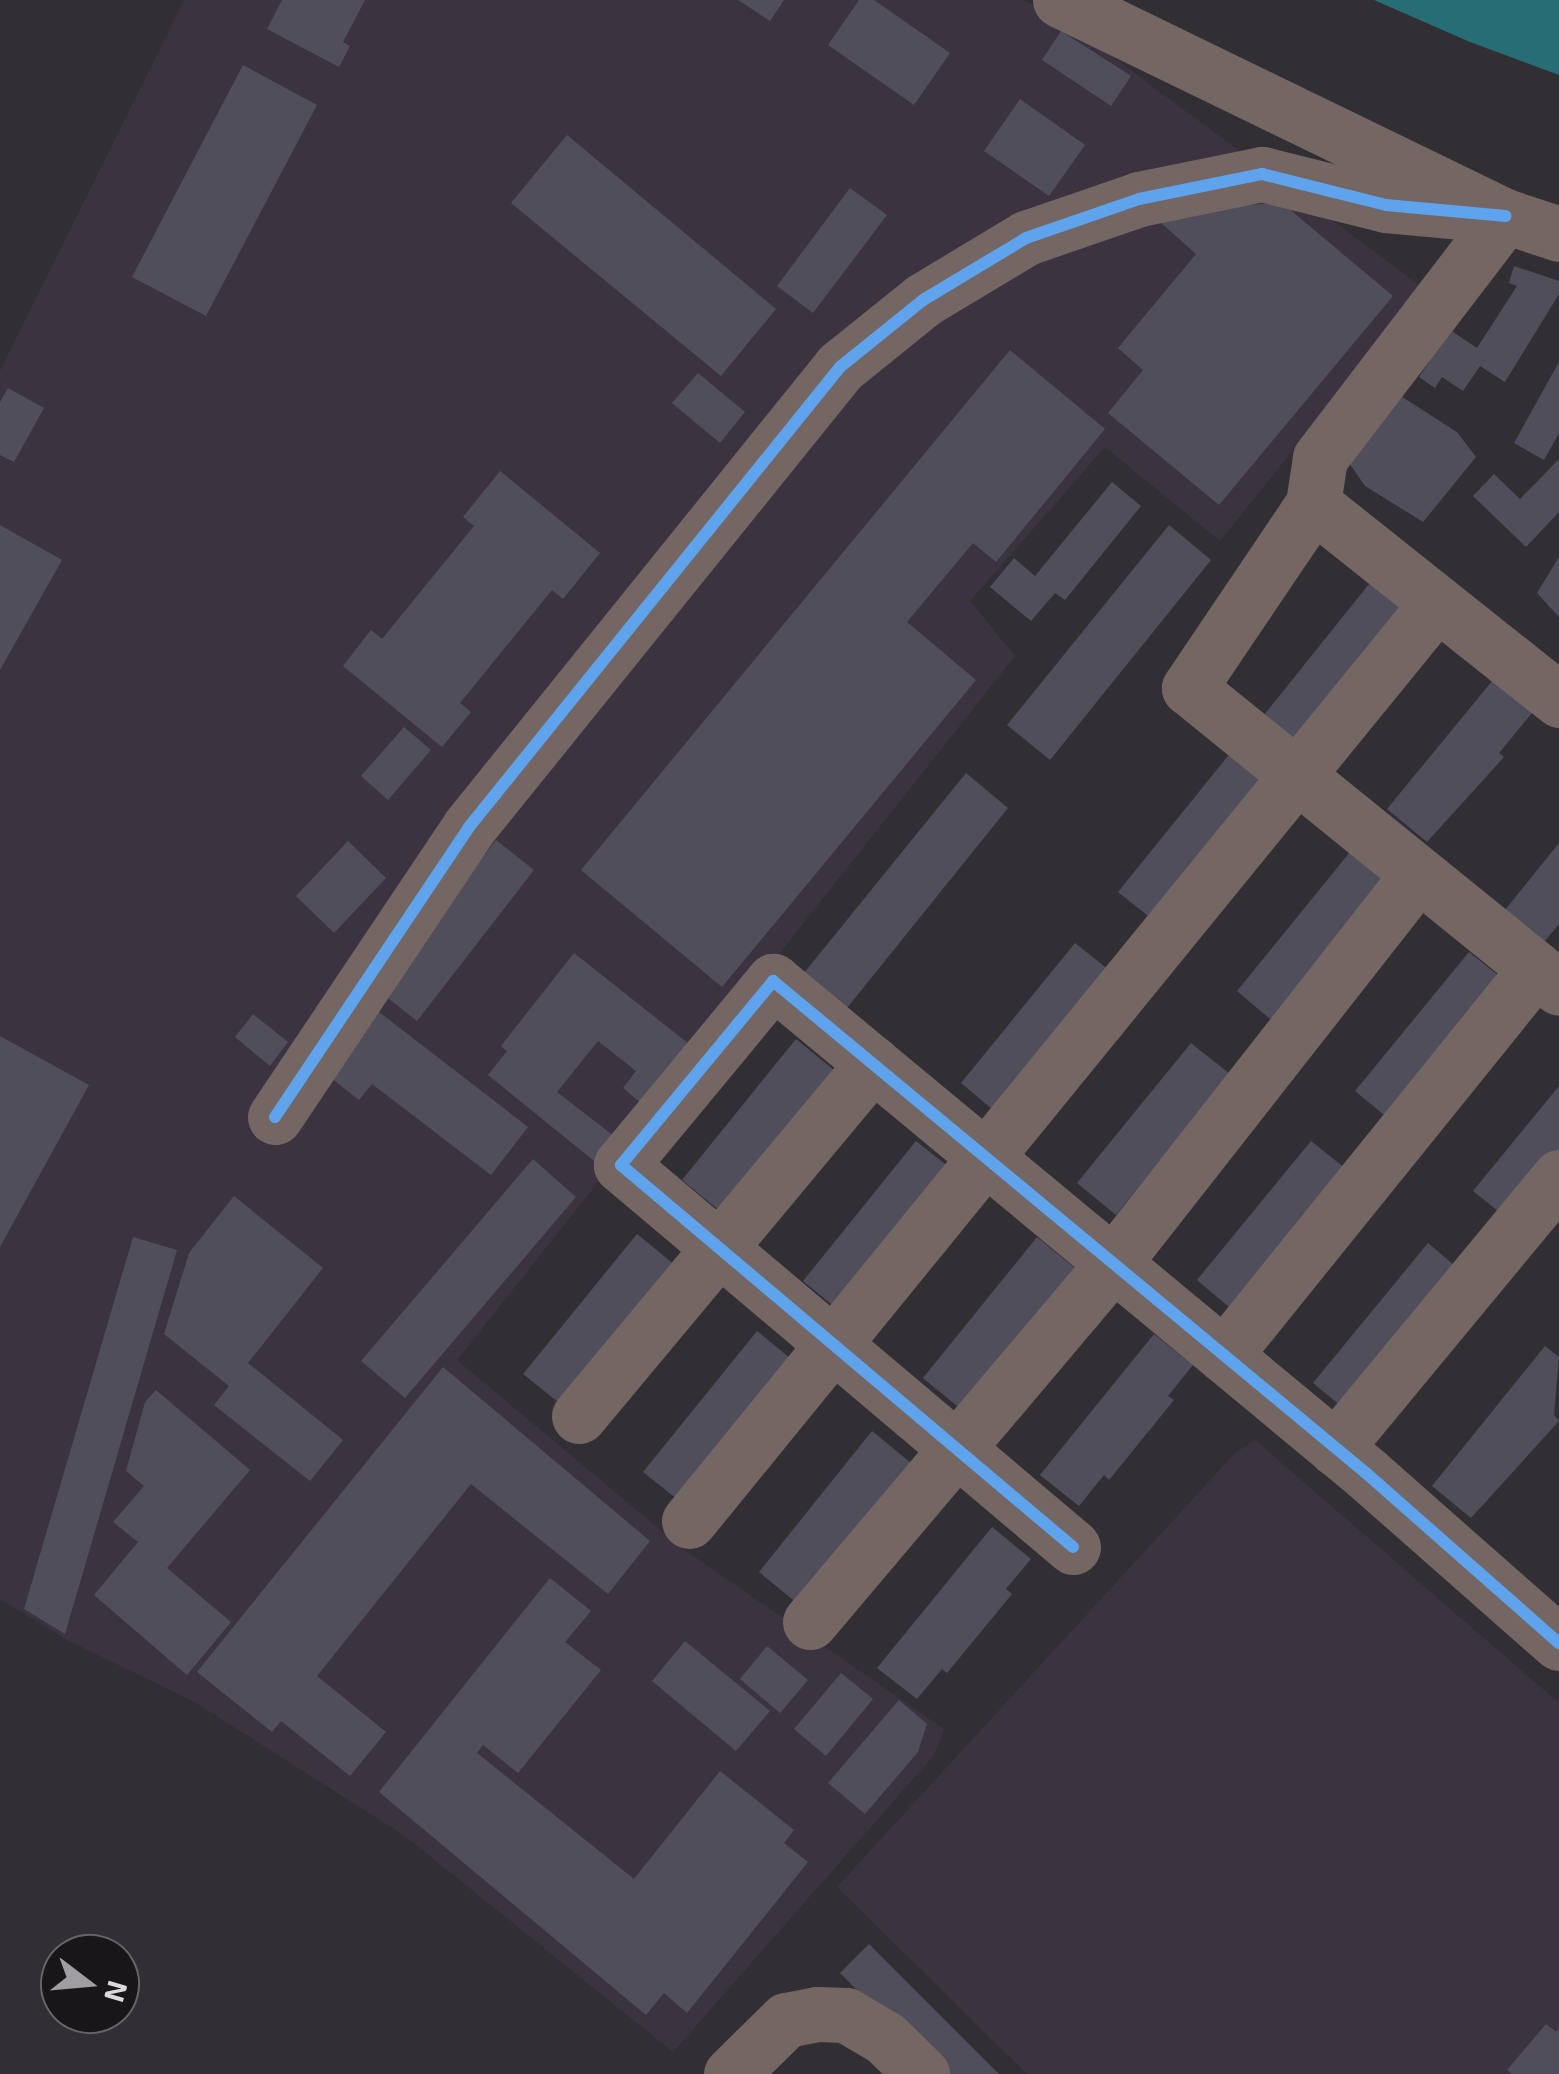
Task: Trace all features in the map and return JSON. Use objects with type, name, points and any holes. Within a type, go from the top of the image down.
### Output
[{"type":"street","points":[[1060,0],[1505,216],[1559,234]]},
{"type":"street","points":[[275,1117],[481,812],[840,367],[923,300],[1026,238],[1139,199],[1262,174],[1386,205],[1505,216]]},
{"type":"street","points":[[1224,1355],[1548,978],[1189,688],[1314,504],[1320,458],[1505,216]]},
{"type":"street","points":[[1314,504],[1559,700]]},
{"type":"street","points":[[689,1521],[990,1158],[1437,603]]},
{"type":"street","points":[[810,1622],[1114,1262],[1418,874]]},
{"type":"street","points":[[1073,1548],[621,1165],[773,981],[1335,1448],[1559,1644]]},
{"type":"street","points":[[579,1416],[874,1063]]},
{"type":"street","points":[[1335,1448],[1559,1177]]},
{"type":"street","points":[[731,2074],[786,2020],[817,2014],[846,2015],[885,2038],[922,2074]]},
{"type":"shaded area","points":[[184,0],[1023,0],[1062,19],[1423,288],[1220,541],[1105,447],[970,601],[1015,656],[457,1360],[683,1549],[944,1729],[934,1755],[673,2052],[405,1836],[193,1701],[69,1641],[0,1599],[0,371]]},
{"type":"shaded area","points":[[1255,1440],[1559,1703],[1559,2074],[1027,2074],[837,1887],[1235,1453]]},
{"type":"water","points":[[1374,0],[1559,0],[1559,75],[1470,42]]},
{"type":"building","points":[[282,0],[365,0],[343,42],[350,46],[339,67],[267,29]]},
{"type":"building","points":[[738,0],[784,0],[770,21]]},
{"type":"building","points":[[859,0],[874,0],[950,53],[914,105],[828,45]]},
{"type":"building","points":[[1061,31],[1131,76],[1111,106],[1042,60]]},
{"type":"building","points":[[243,65],[317,105],[206,316],[132,277]]},
{"type":"building","points":[[1020,99],[1085,145],[1049,196],[984,151]]},
{"type":"building","points":[[567,135],[776,309],[721,376],[511,203]]},
{"type":"building","points":[[850,188],[887,215],[813,313],[777,286]]},
{"type":"building","points":[[1282,203],[1393,296],[1219,505],[1108,413],[1143,370],[1118,348],[1196,254],[1160,222],[1213,207]]},
{"type":"building","points":[[1514,266],[1559,281],[1559,294],[1505,382],[1480,366],[1463,391],[1442,377],[1435,388],[1419,377],[1450,330],[1477,348],[1517,286],[1509,283]]},
{"type":"building","points":[[1010,350],[1105,429],[996,562],[973,543],[907,622],[976,680],[722,987],[581,870]]},
{"type":"building","points":[[1559,362],[1559,433],[1544,460],[1514,443]]},
{"type":"building","points":[[698,373],[745,412],[720,443],[672,403]]},
{"type":"building","points":[[8,388],[44,408],[14,462],[0,455],[0,402]]},
{"type":"building","points":[[1399,395],[1457,432],[1476,457],[1423,522],[1365,486],[1347,460]]},
{"type":"building","points":[[1559,459],[1559,512],[1526,547],[1473,496],[1494,474],[1520,499]]},
{"type":"building","points":[[500,471],[600,553],[563,599],[552,590],[460,703],[471,712],[442,747],[343,666],[371,630],[382,639],[474,526],[463,517]]},
{"type":"building","points":[[1112,482],[1141,506],[1065,600],[1055,593],[1031,621],[990,587],[1014,558],[1035,576]]},
{"type":"building","points":[[0,525],[62,560],[0,670]]},
{"type":"building","points":[[1169,525],[1211,560],[1050,760],[1007,725]]},
{"type":"building","points":[[1559,557],[1559,617],[1537,593]]},
{"type":"building","points":[[1377,574],[1416,606],[1303,746],[1264,715]]},
{"type":"building","points":[[1502,669],[1541,702],[1499,753],[1504,757],[1427,842],[1387,809]]},
{"type":"building","points":[[404,727],[431,750],[388,800],[361,776]]},
{"type":"building","points":[[1232,751],[1271,783],[1157,923],[1118,892]]},
{"type":"building","points":[[966,773],[1008,808],[847,1008],[804,973]]},
{"type":"building","points":[[496,840],[534,870],[417,1021],[379,991]]},
{"type":"building","points":[[348,841],[386,878],[334,933],[296,896]]},
{"type":"building","points":[[1559,843],[1559,924],[1544,942],[1505,910]]},
{"type":"building","points":[[1350,852],[1391,884],[1276,1024],[1237,991]]},
{"type":"building","points":[[1075,943],[1114,974],[999,1115],[961,1083]]},
{"type":"building","points":[[1469,952],[1509,984],[1395,1124],[1355,1091]]},
{"type":"building","points":[[574,953],[694,1048],[647,1108],[623,1088],[636,1071],[598,1041],[557,1092],[619,1140],[599,1165],[488,1075],[507,1051],[501,1046]]},
{"type":"building","points":[[370,1005],[528,1127],[491,1175],[372,1084],[359,1100],[321,1070]]},
{"type":"building","points":[[253,1014],[288,1042],[270,1066],[235,1037]]},
{"type":"building","points":[[0,1036],[89,1085],[0,1247]]},
{"type":"building","points":[[796,1039],[835,1071],[721,1212],[682,1180]]},
{"type":"building","points":[[1191,1043],[1230,1074],[1116,1215],[1077,1183]]},
{"type":"building","points":[[1559,1086],[1559,1176],[1513,1223],[1473,1191]]},
{"type":"building","points":[[916,1141],[955,1172],[842,1313],[803,1281]]},
{"type":"building","points":[[1311,1141],[1351,1173],[1236,1313],[1197,1280]]},
{"type":"building","points":[[533,1159],[576,1197],[405,1398],[361,1361]]},
{"type":"building","points":[[234,1196],[323,1268],[248,1363],[343,1440],[310,1481],[214,1405],[229,1386],[164,1334],[189,1253]]},
{"type":"building","points":[[637,1234],[676,1266],[563,1406],[523,1374]]},
{"type":"building","points":[[133,1237],[177,1250],[65,1634],[24,1609]]},
{"type":"building","points":[[1037,1237],[1076,1269],[962,1410],[923,1378]]},
{"type":"building","points":[[1428,1243],[1467,1276],[1353,1416],[1313,1383]]},
{"type":"building","points":[[757,1331],[796,1363],[682,1503],[643,1472]]},
{"type":"building","points":[[1154,1334],[1193,1365],[1168,1396],[1174,1400],[1109,1480],[1104,1475],[1079,1506],[1040,1475]]},
{"type":"building","points":[[1545,1346],[1559,1357],[1554,1415],[1559,1421],[1471,1518],[1432,1486]]},
{"type":"building","points":[[443,1367],[650,1541],[608,1594],[471,1484],[317,1676],[386,1732],[350,1776],[281,1721],[272,1732],[197,1672]]},
{"type":"building","points":[[156,1390],[250,1470],[167,1568],[231,1622],[187,1675],[94,1595],[138,1542],[113,1522],[144,1486],[126,1471],[145,1402]]},
{"type":"building","points":[[872,1431],[911,1463],[798,1604],[759,1572]]},
{"type":"building","points":[[992,1527],[1031,1559],[1006,1589],[1012,1594],[947,1673],[942,1669],[917,1699],[877,1668]]},
{"type":"building","points":[[550,1578],[591,1611],[565,1642],[601,1670],[518,1773],[483,1745],[477,1753],[634,1879],[720,1771],[794,1830],[784,1843],[808,1862],[687,2013],[664,1993],[646,2015],[379,1792]]},
{"type":"building","points":[[685,1641],[770,1711],[736,1751],[652,1681]]},
{"type":"building","points":[[767,1646],[808,1680],[780,1713],[740,1679]]},
{"type":"building","points":[[841,1673],[873,1699],[826,1756],[794,1729]]},
{"type":"building","points":[[899,1700],[927,1724],[918,1752],[865,1814],[828,1783]]},
{"type":"building","points":[[869,1944],[999,2074],[940,2074],[840,1973]]},
{"type":"building","points":[[1546,2024],[1556,2032],[1559,2028],[1559,2074],[1512,2074],[1507,2070]]},
{"type":"cycle path","points":[[275,1117],[469,827],[840,367],[923,300],[1026,238],[1139,199],[1262,174],[1386,205],[1505,216]]},
{"type":"cycle path","points":[[1073,1547],[621,1165],[773,981],[1366,1473],[1559,1643]]}]
